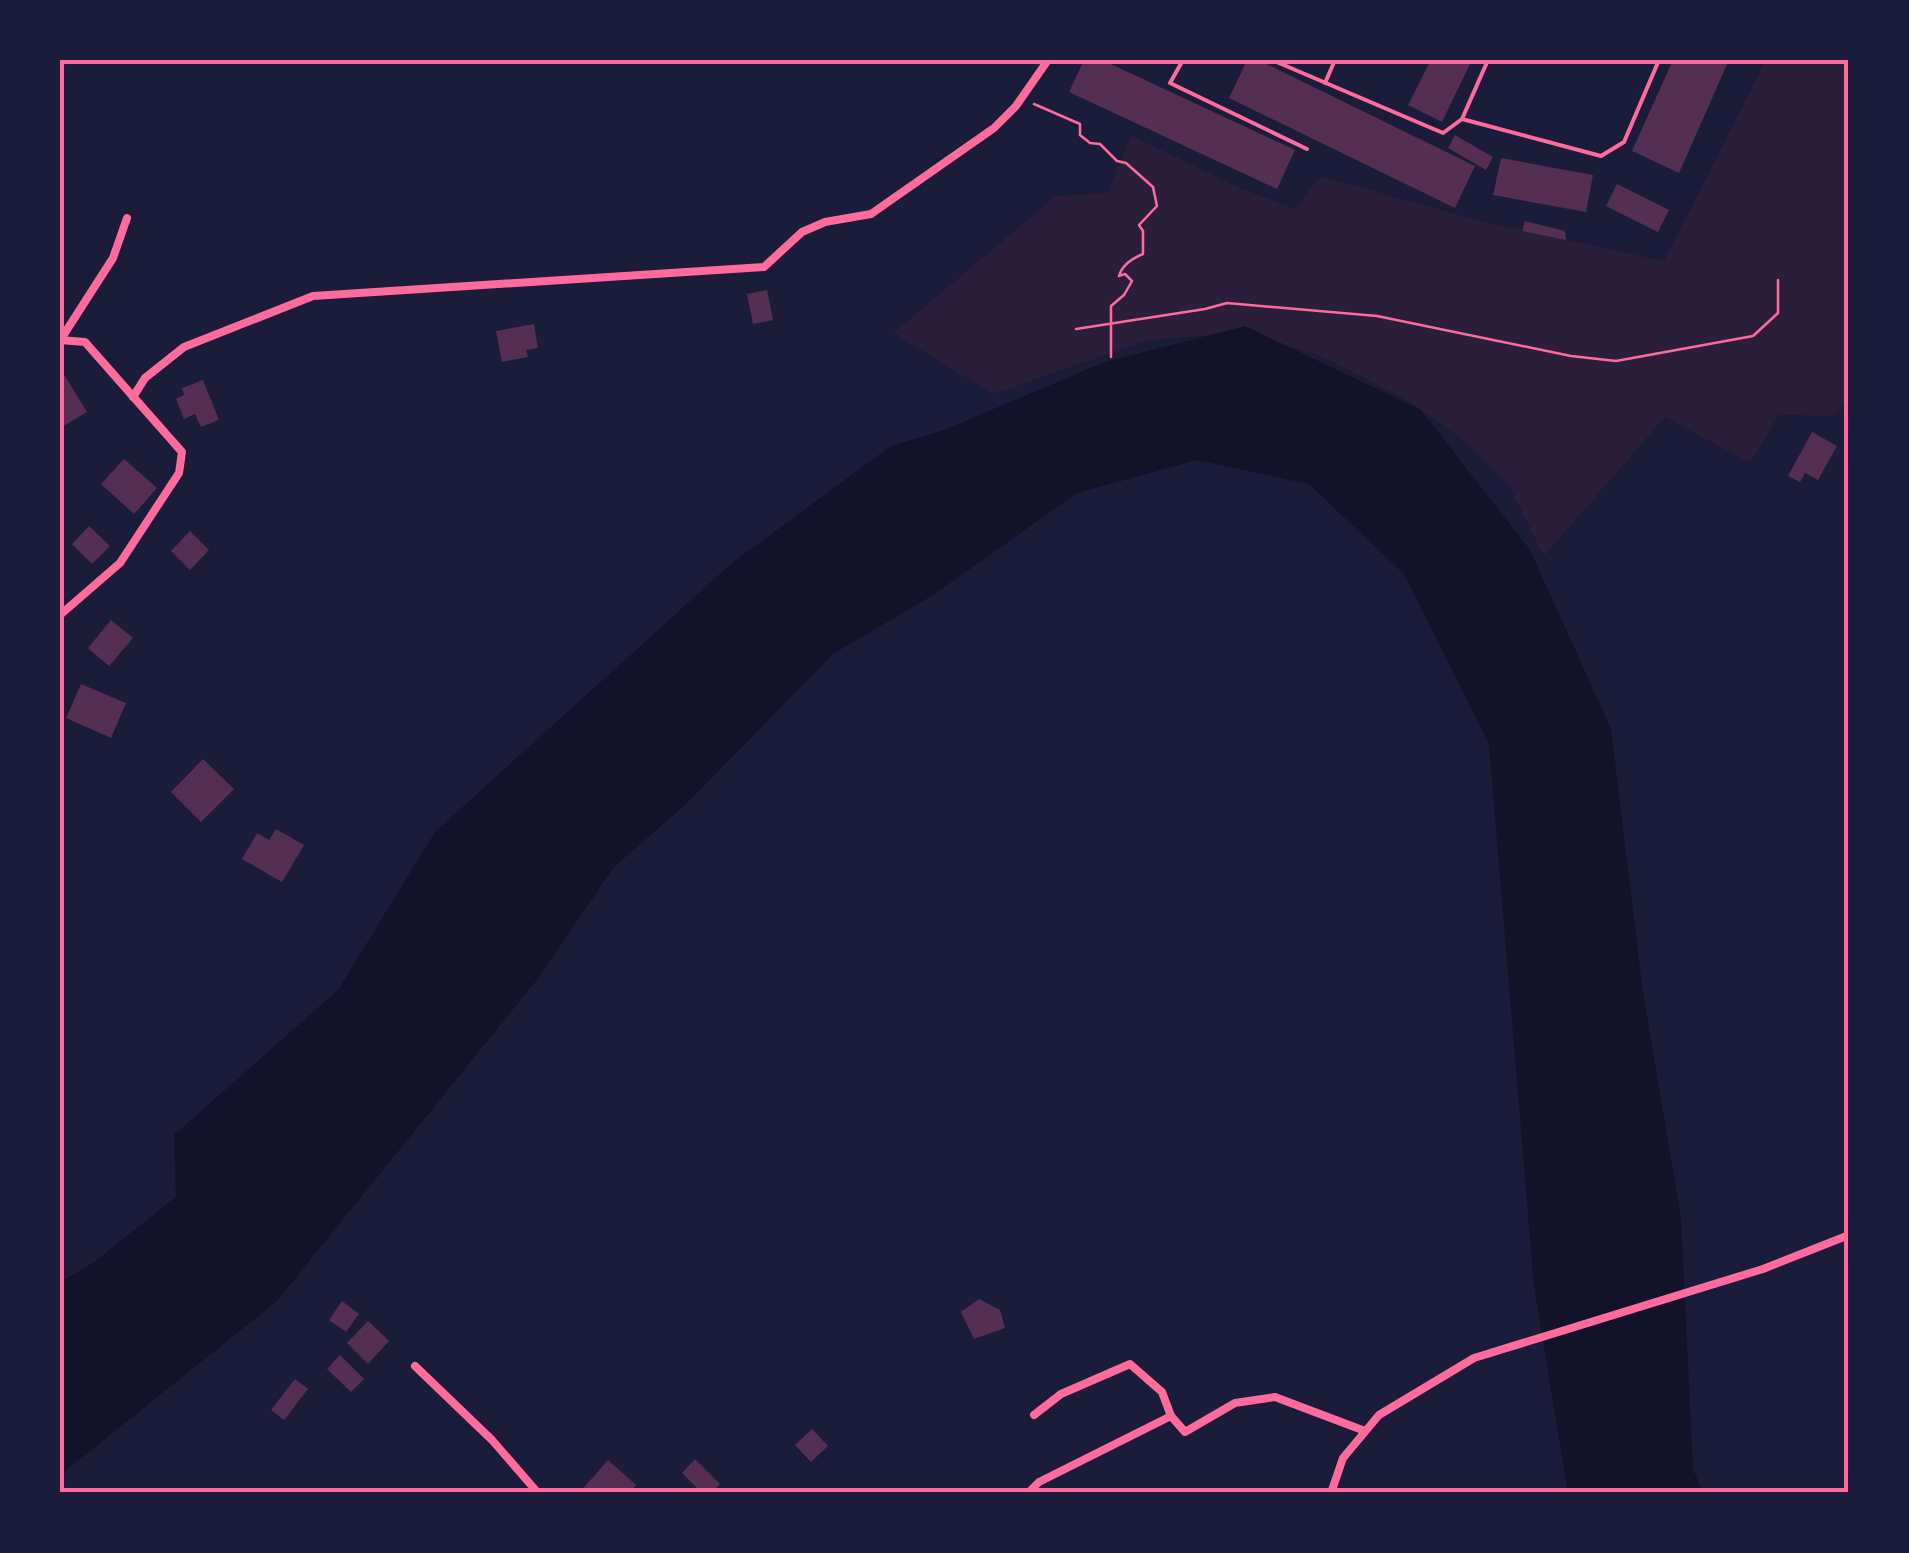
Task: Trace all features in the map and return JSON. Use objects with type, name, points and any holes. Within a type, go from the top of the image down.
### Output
[{"type":"street","points":[[133,397],[145,378],[184,347],[313,296],[764,266],[802,232],[825,222],[871,214],[994,128],[1048,60]]},
{"type":"street","points":[[60,615],[120,563],[179,473],[182,452],[116,374],[85,342],[61,339],[112,258],[127,218]]},
{"type":"street","points":[[1332,1493],[1344,1458],[1379,1414],[1474,1358],[1763,1269],[1849,1235]]},
{"type":"street","points":[[1034,1415],[1062,1394],[1130,1364],[1162,1392],[1171,1416],[1184,1432],[1234,1403],[1274,1397],[1365,1432]]},
{"type":"street","points":[[415,1366],[492,1440],[538,1493]]},
{"type":"street","points":[[1028,1493],[1040,1482],[1171,1416]]},
{"type":"lane","points":[[1182,60],[1170,84],[1308,149]]},
{"type":"lane","points":[[1272,60],[1443,133],[1462,119],[1488,60]]},
{"type":"lane","points":[[1325,84],[1335,60]]},
{"type":"lane","points":[[1462,119],[1601,156],[1624,142],[1659,60]]},
{"type":"path","points":[[1022,97],[1080,124],[1080,135],[1090,144],[1100,144],[1154,187],[1157,206],[1139,226],[1143,230],[1143,254],[1121,269],[1120,276],[1125,274],[1132,281],[1111,306],[1111,357]]},
{"type":"path","points":[[1076,329],[1205,310],[1227,303],[1377,316],[1571,356],[1616,361],[1754,336],[1778,313],[1778,280]]},
{"type":"shaded area","points":[[1766,60],[1849,60],[1849,398],[1834,416],[1779,415],[1750,463],[1665,417],[1544,556],[1510,487],[1463,440],[1406,399],[1316,354],[1237,333],[1149,340],[993,394],[893,333],[1056,196],[1108,193],[1131,135],[1235,186],[1295,209],[1320,176],[1481,221],[1664,261]]},
{"type":"shaded area","points":[[1245,326],[1421,410],[1530,550],[1611,729],[1643,993],[1681,1218],[1693,1469],[1703,1493],[1568,1493],[1534,1286],[1489,744],[1404,574],[1309,484],[1197,460],[1077,493],[933,595],[833,654],[686,804],[614,867],[536,981],[276,1302],[60,1475],[60,1282],[93,1263],[176,1197],[174,1135],[338,990],[435,832],[732,563],[891,446],[944,430],[1105,362]]},
{"type":"building","points":[[1084,60],[1102,60],[1295,150],[1277,189],[1069,92]]},
{"type":"building","points":[[1247,60],[1258,60],[1475,166],[1455,208],[1229,98]]},
{"type":"building","points":[[1431,60],[1472,60],[1442,122],[1408,105]]},
{"type":"building","points":[[1673,60],[1729,60],[1679,173],[1632,151]]},
{"type":"building","points":[[1455,135],[1493,157],[1486,170],[1448,148]]},
{"type":"building","points":[[1501,158],[1593,175],[1586,212],[1493,195]]},
{"type":"building","points":[[1617,184],[1669,210],[1658,232],[1606,206]]},
{"type":"building","points":[[1525,221],[1565,231],[1566,240],[1522,231]]},
{"type":"building","points":[[767,290],[773,320],[753,324],[747,294]]},
{"type":"building","points":[[534,324],[538,348],[526,350],[528,357],[502,362],[496,331]]},
{"type":"building","points":[[65,376],[87,412],[60,428],[60,379]]},
{"type":"building","points":[[203,380],[219,420],[201,427],[195,414],[184,419],[176,399],[184,395],[182,388]]},
{"type":"building","points":[[1812,432],[1837,446],[1818,480],[1805,473],[1800,482],[1788,476]]},
{"type":"building","points":[[124,459],[157,488],[134,514],[101,484]]},
{"type":"building","points":[[89,526],[110,546],[92,564],[72,544]]},
{"type":"building","points":[[190,531],[209,550],[190,570],[171,551]]},
{"type":"building","points":[[111,620],[133,638],[109,666],[88,648]]},
{"type":"building","points":[[81,684],[126,703],[111,738],[66,718]]},
{"type":"building","points":[[203,759],[234,789],[201,822],[171,792]]},
{"type":"building","points":[[276,829],[304,845],[282,882],[242,859],[257,833],[269,840]]},
{"type":"building","points":[[979,1299],[1000,1310],[1005,1328],[974,1339],[961,1312]]},
{"type":"building","points":[[342,1301],[359,1314],[346,1332],[329,1320]]},
{"type":"building","points":[[368,1321],[389,1341],[368,1364],[347,1343]]},
{"type":"building","points":[[340,1355],[364,1379],[351,1392],[327,1369]]},
{"type":"building","points":[[295,1379],[308,1389],[284,1420],[271,1410]]},
{"type":"building","points":[[812,1429],[828,1446],[811,1462],[795,1445]]},
{"type":"building","points":[[695,1459],[720,1484],[712,1493],[702,1493],[682,1473]]},
{"type":"building","points":[[608,1460],[636,1485],[629,1493],[579,1493]]}]
